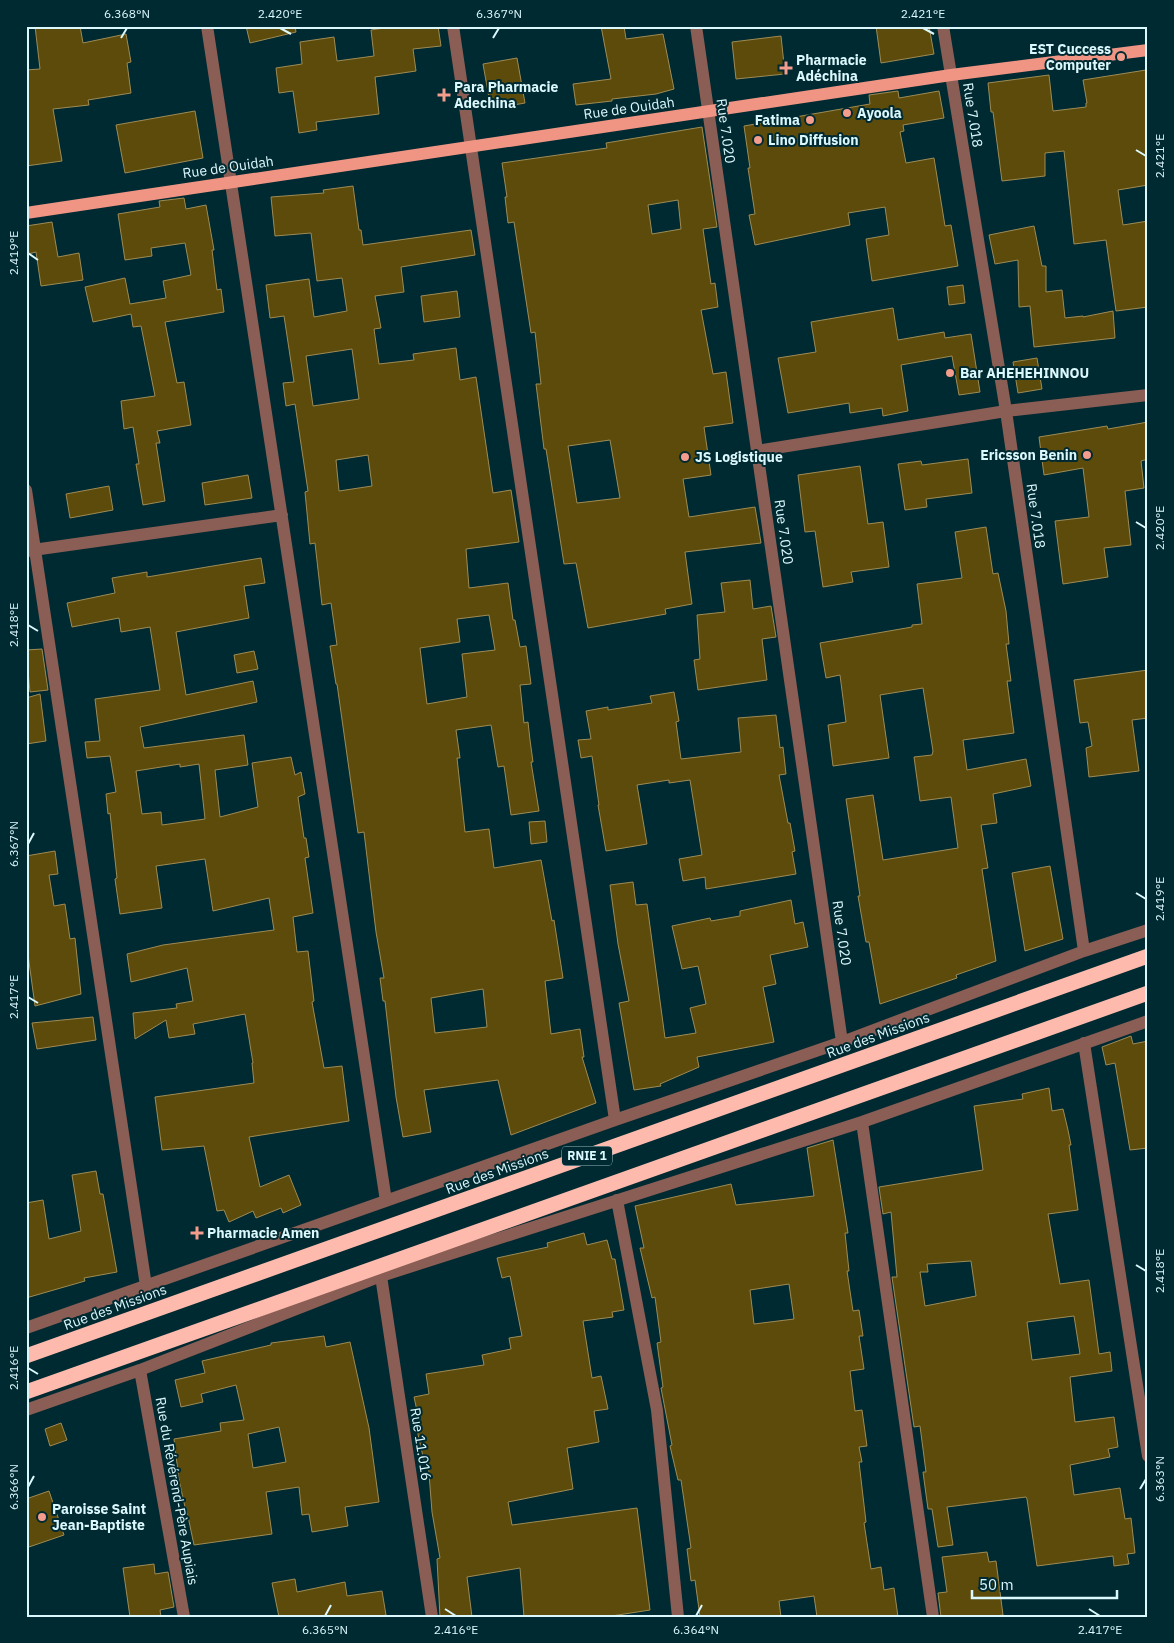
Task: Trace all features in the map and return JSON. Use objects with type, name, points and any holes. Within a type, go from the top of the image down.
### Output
[{"type":"highway","name":"Rue des Missions","points":[[26,1356],[1148,956]]},
{"type":"highway","name":"RNIE 1","points":[[26,1392],[1148,993]]},
{"type":"main road","name":"Rue de Ouidah","points":[[26,213],[951,75],[1148,50]]},
{"type":"street","points":[[207,26],[386,1201]]},
{"type":"street","points":[[453,26],[615,1120]]},
{"type":"street","name":"Rue 7.020","points":[[696,26],[842,1042]]},
{"type":"street","name":"Rue 7.018","points":[[943,26],[1006,411],[1084,951]]},
{"type":"street","points":[[757,450],[1006,411],[1148,395]]},
{"type":"street","points":[[26,490],[31,551],[146,1286]]},
{"type":"street","points":[[31,551],[282,515]]},
{"type":"street","points":[[26,1328],[842,1042],[1084,951],[1148,930]]},
{"type":"street","points":[[26,1410],[140,1370],[381,1276],[862,1122],[1148,1021]]},
{"type":"street","points":[[1084,1043],[1148,1456]]},
{"type":"street","points":[[862,1122],[933,1617]]},
{"type":"street","points":[[617,1200],[657,1410],[678,1617]]},
{"type":"street","name":"Rue 11.016","points":[[381,1276],[432,1617]]},
{"type":"street","name":"Rue du Révérend-Père Aupiais","points":[[140,1370],[184,1617]]},
{"type":"building","points":[[35,26],[80,26],[83,43],[126,34],[131,62],[127,63],[131,93],[88,100],[89,105],[53,109],[62,161],[26,166],[26,70],[40,69]]},
{"type":"building","points":[[246,26],[295,26],[296,32],[250,43]]},
{"type":"building","points":[[397,26],[438,26],[441,46],[413,49],[416,71],[375,77],[379,114],[316,122],[317,130],[299,133],[293,91],[279,93],[276,68],[302,64],[300,42],[334,37],[337,61],[374,56],[371,30]]},
{"type":"building","points":[[601,26],[624,26],[626,39],[663,34],[674,89],[656,94],[576,105],[573,84],[611,79]]},
{"type":"building","points":[[876,26],[929,26],[934,54],[881,63]]},
{"type":"building","points":[[781,36],[785,74],[736,79],[732,42]]},
{"type":"building","points":[[517,58],[525,103],[491,109],[483,64]]},
{"type":"building","points":[[1146,70],[1148,82],[1148,185],[1118,190],[1123,225],[1148,221],[1148,307],[1116,311],[1106,240],[1074,244],[1064,151],[1045,153],[1045,176],[1002,181],[988,83],[1049,75],[1053,111],[1086,107],[1083,80]]},
{"type":"building","points":[[898,91],[899,98],[939,91],[944,118],[903,125],[904,131],[900,132],[906,163],[934,158],[945,226],[951,225],[958,266],[872,281],[866,239],[889,235],[885,207],[848,213],[850,225],[755,245],[749,215],[755,214],[744,126],[870,104],[869,95]]},
{"type":"building","points":[[195,111],[203,158],[125,173],[116,125]]},
{"type":"building","points":[[702,127],[717,227],[703,229],[711,284],[715,283],[718,307],[701,310],[713,374],[726,372],[733,423],[704,427],[711,475],[683,479],[689,517],[755,507],[761,543],[685,552],[692,604],[665,609],[666,614],[588,628],[576,563],[564,564],[546,449],[544,449],[536,384],[541,384],[535,332],[531,333],[514,222],[508,223],[505,197],[507,197],[502,163],[607,148],[606,143]],"holes":[[[678,200],[681,229],[652,234],[648,205]],[[610,440],[620,498],[577,503],[568,446]]]},
{"type":"building","points":[[353,186],[363,245],[471,230],[475,255],[401,267],[404,292],[375,296],[381,328],[374,329],[379,364],[414,360],[413,354],[456,348],[460,380],[476,377],[493,493],[511,490],[519,542],[466,549],[469,588],[508,583],[513,620],[515,620],[520,647],[526,646],[531,684],[520,685],[524,723],[528,722],[533,762],[531,762],[539,811],[511,815],[504,766],[498,767],[491,725],[456,730],[460,758],[457,758],[465,832],[489,829],[494,868],[541,860],[552,921],[554,920],[563,978],[545,981],[551,1034],[580,1029],[584,1057],[582,1057],[596,1103],[511,1135],[498,1080],[424,1090],[431,1132],[403,1137],[396,1097],[385,1001],[383,1001],[380,978],[384,978],[376,932],[364,832],[358,833],[330,646],[337,645],[331,603],[322,605],[315,543],[310,544],[305,492],[308,491],[295,404],[286,406],[283,383],[294,382],[284,316],[270,318],[266,285],[309,279],[314,317],[347,311],[342,278],[317,281],[311,233],[275,236],[271,197],[324,193],[323,190]],"holes":[[[352,349],[359,399],[313,406],[306,356]],[[368,455],[372,486],[339,491],[336,460]],[[489,615],[495,650],[462,654],[467,697],[427,704],[420,648],[460,642],[457,619]],[[483,989],[487,1027],[435,1033],[431,998]]]},
{"type":"building","points":[[184,198],[186,209],[206,205],[214,250],[212,250],[217,290],[221,289],[224,312],[165,322],[177,383],[184,382],[191,425],[157,431],[160,443],[156,443],[165,501],[143,505],[136,464],[139,464],[133,427],[124,429],[121,401],[155,396],[141,326],[133,327],[131,314],[93,322],[85,287],[125,278],[130,304],[166,298],[163,281],[191,275],[185,243],[151,248],[152,256],[125,260],[118,214],[160,207],[159,201]]},
{"type":"building","points":[[52,222],[58,257],[79,253],[83,280],[41,286],[36,252],[28,254],[26,226]]},
{"type":"building","points":[[1034,226],[1042,266],[1046,266],[1046,292],[1062,290],[1065,318],[1083,317],[1113,311],[1115,338],[1034,347],[1030,306],[1019,307],[1018,260],[995,264],[989,235]]},
{"type":"building","points":[[963,285],[965,303],[949,305],[947,287]]},
{"type":"building","points":[[457,291],[460,317],[424,322],[421,296]]},
{"type":"building","points":[[893,308],[898,340],[944,332],[945,338],[971,334],[980,392],[959,395],[952,356],[901,365],[908,411],[883,416],[882,408],[850,413],[849,403],[788,413],[778,358],[816,352],[811,322]]},
{"type":"building","points":[[1037,358],[1042,389],[1018,393],[1013,362]]},
{"type":"building","points":[[1148,422],[1148,459],[1141,461],[1144,488],[1125,491],[1131,545],[1104,548],[1108,577],[1063,584],[1055,521],[1089,517],[1083,468],[1044,475],[1039,437],[1107,426],[1108,429]]},
{"type":"building","points":[[968,459],[972,493],[926,499],[927,507],[905,510],[898,464],[921,461],[922,465]]},
{"type":"building","points":[[860,466],[868,524],[883,522],[889,567],[851,572],[853,582],[823,587],[815,531],[805,532],[798,475]]},
{"type":"building","points":[[248,475],[252,498],[205,505],[202,483]]},
{"type":"building","points":[[109,486],[113,510],[70,518],[66,494]]},
{"type":"building","points":[[986,527],[993,574],[998,573],[1006,611],[1009,644],[1006,644],[1011,681],[1007,681],[1014,733],[963,740],[967,770],[1026,759],[1031,786],[993,794],[997,823],[981,825],[988,868],[982,869],[996,961],[956,975],[957,978],[880,1004],[869,942],[866,942],[858,896],[860,896],[846,799],[873,795],[883,860],[958,848],[951,797],[920,801],[914,757],[932,755],[933,751],[923,688],[880,695],[889,758],[833,766],[828,725],[846,722],[840,675],[826,678],[820,643],[922,624],[917,584],[962,578],[955,532]]},
{"type":"building","points":[[261,558],[265,583],[244,586],[249,618],[176,632],[186,695],[253,681],[257,702],[140,727],[144,748],[244,735],[248,765],[215,770],[220,817],[258,807],[252,763],[291,757],[295,775],[301,772],[305,794],[298,797],[309,857],[305,858],[313,913],[293,917],[297,952],[308,951],[314,1001],[312,1002],[324,1068],[342,1066],[349,1121],[249,1137],[260,1187],[289,1175],[301,1205],[283,1213],[281,1208],[256,1218],[253,1211],[229,1222],[224,1210],[217,1211],[204,1146],[162,1150],[155,1097],[254,1083],[253,1063],[245,1014],[193,1024],[195,1034],[169,1038],[166,1020],[135,1039],[133,1013],[177,1008],[176,1004],[193,1001],[187,968],[131,982],[127,954],[163,945],[274,930],[269,898],[213,911],[205,859],[156,866],[162,908],[120,914],[115,879],[117,878],[110,813],[108,814],[106,794],[116,792],[110,756],[87,758],[85,742],[100,741],[95,699],[160,690],[150,627],[121,632],[119,618],[72,627],[67,603],[115,593],[112,578],[147,572],[147,577]],"holes":[[[180,764],[180,767],[199,764],[205,819],[162,825],[161,812],[142,814],[136,771]]]},
{"type":"building","points":[[750,580],[753,609],[771,606],[776,637],[762,639],[767,680],[698,690],[694,660],[700,659],[697,615],[725,612],[721,583]]},
{"type":"building","points":[[42,649],[48,690],[30,692],[26,650]]},
{"type":"building","points":[[254,651],[258,669],[237,673],[234,655]]},
{"type":"building","points":[[1148,670],[1148,718],[1132,720],[1139,771],[1089,777],[1086,748],[1092,746],[1088,722],[1080,723],[1074,680]]},
{"type":"building","points":[[674,692],[679,721],[676,722],[681,759],[741,752],[738,718],[776,715],[780,748],[783,747],[786,774],[779,775],[795,851],[792,852],[796,874],[706,889],[705,877],[683,881],[679,859],[702,855],[690,780],[669,783],[669,780],[637,785],[647,844],[606,851],[592,756],[581,758],[578,740],[591,739],[586,711],[608,707],[608,710],[652,703],[650,696]]},
{"type":"building","points":[[40,694],[46,741],[26,744],[26,698]]},
{"type":"building","points":[[545,821],[547,842],[531,844],[529,822]]},
{"type":"building","points":[[55,851],[58,874],[49,875],[54,906],[65,904],[70,939],[75,938],[81,994],[35,1006],[26,940],[26,856]]},
{"type":"building","points":[[1050,866],[1063,939],[1025,951],[1012,873]]},
{"type":"building","points":[[633,882],[636,905],[647,904],[665,1038],[696,1033],[690,1008],[706,1004],[698,966],[682,969],[672,926],[710,918],[711,921],[740,916],[740,911],[791,900],[795,924],[803,922],[808,947],[770,955],[776,984],[763,987],[774,1042],[697,1057],[699,1067],[660,1084],[661,1086],[634,1090],[619,1003],[629,1001],[618,944],[610,885]]},
{"type":"building","points":[[93,1017],[96,1040],[37,1049],[32,1023]]},
{"type":"building","points":[[1131,1036],[1133,1044],[1148,1041],[1148,1148],[1130,1150],[1115,1063],[1106,1065],[1102,1047]]},
{"type":"building","points":[[1049,1088],[1052,1111],[1063,1109],[1071,1145],[1069,1145],[1078,1210],[1048,1214],[1060,1284],[1089,1280],[1099,1354],[1110,1352],[1112,1371],[1070,1377],[1075,1422],[1114,1417],[1118,1447],[1108,1449],[1110,1457],[1070,1465],[1074,1495],[1120,1488],[1125,1519],[1131,1518],[1135,1553],[1127,1554],[1129,1564],[1114,1566],[1113,1556],[1037,1566],[1026,1497],[947,1507],[953,1545],[938,1547],[932,1509],[928,1509],[923,1472],[926,1472],[920,1426],[914,1427],[892,1277],[897,1277],[891,1212],[883,1214],[879,1187],[983,1170],[974,1106],[1023,1099],[1022,1094]],"holes":[[[971,1261],[976,1296],[925,1306],[920,1272],[928,1272],[927,1264]],[[1074,1316],[1080,1354],[1032,1360],[1027,1322]]]},
{"type":"building","points":[[833,1140],[848,1233],[845,1233],[849,1271],[847,1271],[853,1311],[859,1310],[863,1336],[859,1336],[864,1369],[850,1371],[855,1411],[862,1410],[867,1446],[859,1447],[862,1462],[859,1462],[866,1522],[864,1523],[871,1569],[881,1567],[884,1590],[894,1588],[898,1617],[817,1617],[814,1596],[779,1601],[781,1617],[700,1617],[695,1580],[691,1581],[687,1549],[691,1548],[681,1480],[678,1480],[670,1446],[672,1445],[661,1388],[663,1387],[657,1343],[661,1342],[655,1297],[652,1298],[640,1248],[644,1248],[635,1206],[731,1184],[736,1205],[814,1196],[807,1148]],"holes":[[[789,1284],[794,1319],[754,1324],[750,1290]]]},
{"type":"building","points":[[96,1171],[100,1194],[103,1194],[117,1272],[84,1278],[85,1281],[26,1298],[26,1203],[43,1200],[49,1239],[81,1231],[72,1175]]},
{"type":"building","points":[[584,1233],[587,1245],[607,1240],[612,1259],[615,1259],[624,1310],[612,1312],[613,1317],[583,1321],[592,1378],[601,1376],[608,1409],[594,1411],[599,1442],[567,1448],[573,1489],[508,1502],[512,1525],[637,1508],[650,1610],[605,1617],[524,1617],[520,1568],[467,1577],[472,1617],[440,1617],[437,1559],[440,1558],[432,1512],[428,1461],[424,1461],[415,1421],[419,1420],[414,1397],[429,1394],[426,1374],[484,1365],[482,1355],[511,1349],[509,1338],[522,1336],[510,1276],[502,1278],[497,1258],[548,1247],[547,1243]]},
{"type":"building","points":[[324,1336],[326,1347],[350,1342],[369,1428],[379,1502],[345,1507],[348,1526],[312,1532],[309,1514],[302,1515],[299,1487],[266,1492],[272,1534],[194,1545],[179,1480],[174,1439],[221,1431],[220,1423],[244,1420],[236,1385],[201,1394],[203,1402],[181,1407],[175,1380],[205,1373],[202,1361],[271,1345],[271,1343]],"holes":[[[279,1427],[286,1462],[253,1468],[248,1434]]]},
{"type":"building","points":[[61,1423],[67,1440],[50,1446],[45,1429]]},
{"type":"building","name":"Paroisse Saint Jean-Baptiste","points":[[49,1491],[64,1535],[26,1548],[26,1499]]},
{"type":"building","points":[[987,1552],[989,1562],[996,1561],[1003,1615],[988,1617],[941,1617],[938,1593],[947,1592],[942,1557]]},
{"type":"building","points":[[154,1564],[155,1574],[168,1572],[174,1607],[160,1610],[161,1617],[130,1617],[123,1568]]},
{"type":"building","points":[[295,1579],[297,1592],[345,1582],[347,1596],[382,1591],[386,1615],[376,1617],[279,1617],[272,1583]]},
{"type":"place","name":"EST Cuccess Computer","points":[[1121,57]]},
{"type":"place","name":"Pharmacie Adéchina","points":[[786,68]]},
{"type":"place","name":"Para Pharmacie Adechina","points":[[444,95]]},
{"type":"place","name":"Ayoola","points":[[847,113]]},
{"type":"place","name":"Fatima","points":[[810,120]]},
{"type":"place","name":"Lino Diffusion","points":[[758,140]]},
{"type":"place","name":"Bar AHEHEHINNOU","points":[[950,373]]},
{"type":"place","name":"Ericsson Benin","points":[[1087,455]]},
{"type":"place","name":"JS Logistique","points":[[685,457]]},
{"type":"place","name":"Pharmacie Amen","points":[[197,1233]]},
{"type":"place","name":"Paroisse Saint Jean-Baptiste","points":[[42,1517]]}]
